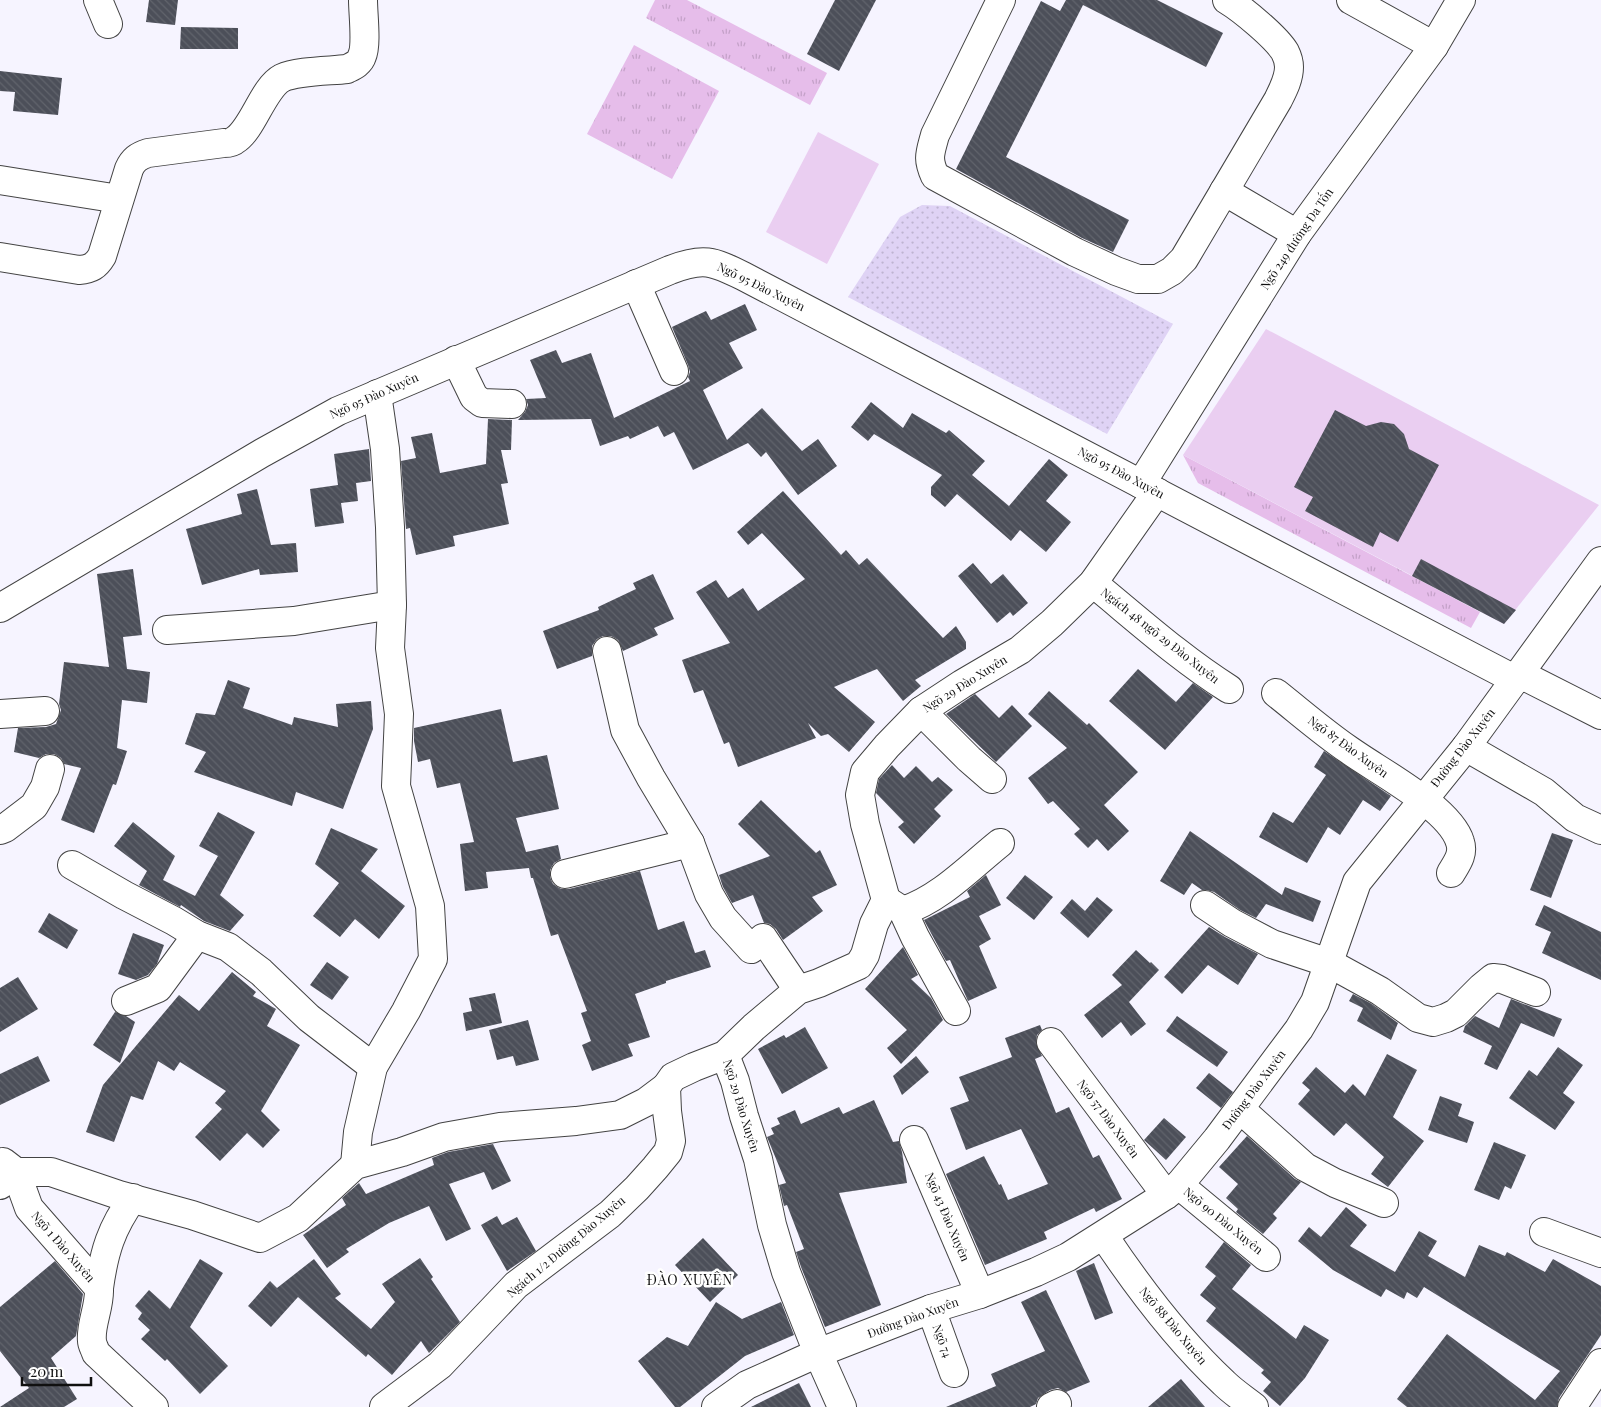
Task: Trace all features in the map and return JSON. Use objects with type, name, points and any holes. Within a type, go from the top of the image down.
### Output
[{"type":"street","points":[[0,257],[79,270],[89,269],[97,264],[102,256],[132,161],[148,153],[224,144],[235,140],[243,132],[272,86],[280,79],[289,75],[347,69],[356,64],[362,57],[364,48],[363,0]]},
{"type":"street","points":[[1001,0],[935,135],[930,150],[930,164],[935,176],[1075,252],[1138,279],[1158,280],[1172,271],[1184,259],[1278,100],[1287,80],[1290,66],[1286,53],[1273,38],[1227,0]]},
{"type":"street","points":[[1351,0],[1434,46]]},
{"type":"street","name":"Ngõ 249 đường Đa Tốn","points":[[1149,488],[1296,234],[1434,46],[1461,0]]},
{"type":"street","points":[[0,180],[119,200]]},
{"type":"street","points":[[1224,191],[1296,234]]},
{"type":"street","name":"Ngõ 95 Đào Xuyên","points":[[0,608],[262,452],[338,411],[688,263],[708,262],[726,268],[1518,677],[1601,715]]},
{"type":"street","points":[[636,284],[674,371]]},
{"type":"street","points":[[456,360],[474,396],[482,404],[512,404]]},
{"type":"street","points":[[355,1165],[358,1132],[373,1067],[433,960],[430,906],[396,786],[399,714],[390,648],[392,605],[390,527],[385,449],[377,394]]},
{"type":"street","name":"Ngõ 29 Đào Xuyên","points":[[842,1407],[786,1272],[772,1225],[758,1159],[735,1080],[724,1055],[798,990],[859,965],[865,955],[874,924],[894,906],[865,824],[860,795],[865,772],[921,711],[1020,650],[1052,623],[1092,583],[1149,488]]},
{"type":"street","name":"Đường Đào Xuyên","points":[[716,1407],[747,1384],[818,1353],[931,1309],[980,1294],[1060,1261],[1104,1236],[1172,1190],[1217,1139],[1299,1029],[1315,1002],[1357,882],[1466,747],[1601,561]]},
{"type":"street","name":"Ngách 48 ngõ 29 Đào Xuyên","points":[[1092,583],[1171,647],[1229,689]]},
{"type":"street","points":[[167,630],[232,627],[294,621],[392,605]]},
{"type":"street","points":[[607,651],[626,730],[651,778],[690,843],[709,894],[723,918],[752,949],[763,938],[798,990]]},
{"type":"street","name":"Ngõ 87 Đào Xuyên","points":[[1276,693],[1347,749],[1423,799],[1445,819],[1455,830],[1461,843],[1461,857],[1451,873]]},
{"type":"street","points":[[0,714],[45,711]]},
{"type":"street","points":[[921,711],[992,779]]},
{"type":"street","points":[[1466,747],[1544,792],[1575,818],[1601,830]]},
{"type":"street","points":[[0,830],[34,806],[45,787],[50,769]]},
{"type":"street","points":[[565,874],[690,843]]},
{"type":"street","points":[[894,906],[918,906],[950,884],[1000,843]]},
{"type":"street","points":[[72,865],[197,935],[228,947],[261,972],[309,1018],[373,1067]]},
{"type":"street","points":[[1205,905],[1232,923],[1272,944],[1329,963],[1380,991],[1418,1018],[1433,1022],[1456,1013],[1493,978],[1502,979],[1536,992]]},
{"type":"street","points":[[894,906],[956,1010]]},
{"type":"street","points":[[126,1001],[158,988],[197,935]]},
{"type":"street","name":"Ngõ 57 Đào Xuyên","points":[[1051,1042],[1172,1190]]},
{"type":"street","points":[[5,1172],[51,1172],[260,1238],[298,1218],[355,1165],[402,1152],[444,1137],[500,1127],[576,1121],[620,1115],[646,1102],[666,1086],[673,1077],[724,1055]]},
{"type":"street","name":"Ngách 1/2 Đường Đào Xuyên","points":[[384,1407],[440,1366],[516,1285],[610,1214],[655,1168],[668,1152],[671,1141],[666,1086]]},
{"type":"street","points":[[1240,1109],[1305,1168],[1335,1183],[1384,1203]]},
{"type":"street","name":"Ngõ 43 Đào Xuyên","points":[[914,1140],[980,1294]]},
{"type":"street","name":"Ngõ 1 Đào Xuyên","points":[[5,1172],[29,1208],[99,1288],[99,1302],[92,1332],[92,1342],[96,1353],[154,1407]]},
{"type":"street","name":"Ngõ 90 Đào Xuyên","points":[[1172,1190],[1266,1257]]},
{"type":"street","points":[[99,1288],[101,1270],[112,1232],[121,1214],[133,1198]]},
{"type":"street","points":[[1544,1232],[1601,1254]]},
{"type":"street","name":"Ngõ 88 Đào Xuyên","points":[[1104,1236],[1128,1272],[1194,1353],[1225,1385],[1254,1407]]},
{"type":"street","name":"Ngõ 74","points":[[931,1309],[954,1372]]},
{"type":"street","points":[[1572,1407],[1601,1363]]},
{"type":"shaded area","points":[[818,132],[879,164],[827,264],[766,232]]},
{"type":"shaded area","points":[[922,205],[950,206],[1173,324],[1107,434],[848,297],[900,217]]},
{"type":"shaded area","points":[[1266,329],[1599,505],[1504,624],[1183,455]]},
{"type":"green space","points":[[655,0],[687,0],[827,73],[810,105],[646,18]]},
{"type":"green space","points":[[634,45],[719,91],[672,179],[587,134]]},
{"type":"green space","points":[[1183,455],[1480,612],[1471,628],[1198,483]]},
{"type":"building","points":[[149,0],[178,0],[175,25],[146,22]]},
{"type":"building","points":[[835,0],[876,0],[839,71],[807,54]]},
{"type":"building","points":[[1066,0],[1157,0],[1223,33],[1206,67],[1083,5],[1006,157],[1129,220],[1113,252],[1082,238],[956,169],[1041,1],[1060,11]]},
{"type":"building","points":[[181,27],[238,28],[238,49],[180,49]]},
{"type":"building","points":[[0,71],[62,78],[58,115],[13,111],[15,92],[0,91]]},
{"type":"building","points":[[745,304],[757,330],[729,343],[743,368],[703,390],[727,440],[762,408],[802,451],[818,439],[837,466],[798,495],[766,452],[761,457],[748,443],[693,470],[674,432],[664,437],[658,426],[630,439],[628,436],[600,446],[591,419],[518,420],[528,405],[526,399],[546,398],[530,360],[556,350],[562,363],[591,353],[614,418],[690,381],[688,365],[672,327],[706,311],[711,320]]},
{"type":"building","points":[[871,402],[903,428],[912,413],[946,433],[949,430],[985,461],[972,475],[1009,506],[1049,459],[1068,475],[1046,501],[1071,522],[1046,552],[1020,530],[1011,541],[957,494],[945,507],[931,495],[931,487],[942,475],[874,434],[868,441],[851,427]]},
{"type":"building","points":[[1335,410],[1366,426],[1381,422],[1394,424],[1404,434],[1409,449],[1439,465],[1398,542],[1380,532],[1373,547],[1305,511],[1313,497],[1294,487]]},
{"type":"building","points":[[488,419],[512,420],[511,450],[501,450],[508,483],[501,484],[509,524],[453,536],[455,546],[416,555],[410,528],[406,529],[401,461],[416,458],[411,437],[432,433],[440,473],[486,464]]},
{"type":"building","points":[[369,449],[371,481],[356,483],[358,501],[341,503],[344,523],[315,527],[310,489],[338,485],[334,454]]},
{"type":"building","points":[[257,489],[271,545],[296,543],[298,572],[260,575],[259,569],[202,585],[186,529],[242,514],[237,494]]},
{"type":"building","points":[[783,491],[841,555],[846,550],[859,565],[867,558],[943,638],[956,626],[966,642],[966,649],[915,680],[921,686],[903,701],[877,669],[834,687],[875,722],[849,752],[828,734],[821,736],[808,723],[816,738],[738,767],[729,742],[724,744],[703,690],[694,693],[682,660],[730,643],[696,592],[716,580],[728,598],[743,588],[758,611],[805,579],[762,533],[748,545],[737,532]]},
{"type":"building","points":[[1421,559],[1516,610],[1504,624],[1412,576]]},
{"type":"building","points":[[973,563],[991,584],[1003,574],[1028,603],[1013,616],[1010,612],[997,623],[958,576]]},
{"type":"building","points":[[133,569],[142,635],[123,637],[127,669],[150,672],[147,703],[122,700],[117,748],[127,751],[116,785],[113,784],[94,833],[61,820],[81,768],[64,764],[61,758],[54,754],[46,754],[39,758],[14,752],[18,728],[46,727],[56,724],[61,710],[59,704],[64,662],[109,667],[97,574]]},
{"type":"building","points":[[653,574],[674,619],[654,628],[658,635],[623,651],[618,640],[611,636],[603,636],[597,639],[592,646],[592,656],[557,669],[543,631],[599,610],[598,607],[636,589],[633,583]]},
{"type":"building","points":[[1138,669],[1176,702],[1193,683],[1213,697],[1165,750],[1109,701]]},
{"type":"building","points":[[228,680],[250,688],[243,708],[292,725],[294,717],[338,727],[336,704],[371,701],[373,729],[343,809],[296,792],[292,806],[194,772],[206,752],[185,744],[196,713],[215,715]]},
{"type":"building","points":[[1049,691],[1087,725],[1089,723],[1138,772],[1104,805],[1129,831],[1108,851],[1097,839],[1088,848],[1074,834],[1080,829],[1053,801],[1048,804],[1028,778],[1067,748],[1028,714]]},
{"type":"building","points":[[975,694],[999,718],[1012,705],[1032,726],[996,762],[946,714]]},
{"type":"building","points":[[501,709],[513,762],[547,755],[559,809],[516,818],[526,852],[558,845],[561,859],[554,863],[550,870],[550,877],[553,884],[561,889],[569,889],[640,871],[658,930],[684,921],[695,953],[705,950],[711,967],[666,981],[666,983],[635,994],[650,1037],[628,1044],[633,1056],[592,1071],[582,1045],[591,1041],[581,1013],[587,1011],[558,934],[551,936],[529,868],[486,872],[488,888],[465,891],[460,844],[474,842],[460,783],[437,788],[430,759],[418,762],[414,741],[414,728]]},
{"type":"building","points":[[1324,751],[1391,796],[1380,811],[1363,800],[1340,835],[1328,827],[1307,863],[1259,837],[1273,812],[1293,823],[1326,775],[1314,767]]},
{"type":"building","points":[[892,765],[904,778],[916,766],[932,782],[938,777],[953,790],[934,809],[941,816],[914,844],[898,827],[904,822],[876,793],[879,779]]},
{"type":"building","points":[[761,800],[816,853],[820,850],[837,885],[812,897],[823,911],[783,940],[776,929],[770,924],[764,923],[753,895],[732,903],[719,875],[770,856],[738,824]]},
{"type":"building","points":[[218,812],[255,832],[220,895],[244,915],[230,931],[204,921],[181,905],[180,907],[139,885],[147,871],[114,846],[133,822],[175,856],[163,880],[195,896],[218,856],[199,846]]},
{"type":"building","points":[[331,828],[378,849],[361,871],[405,906],[379,939],[355,919],[340,937],[313,916],[339,883],[315,864]]},
{"type":"building","points":[[1190,831],[1282,895],[1285,887],[1321,901],[1313,922],[1266,904],[1256,918],[1240,910],[1214,892],[1202,890],[1192,883],[1184,895],[1160,881]]},
{"type":"building","points":[[1552,833],[1573,840],[1551,898],[1530,890]]},
{"type":"building","points":[[986,875],[1001,905],[979,916],[991,939],[979,946],[997,988],[968,1001],[950,960],[946,961],[924,920],[970,897],[967,891]]},
{"type":"building","points":[[1025,875],[1053,897],[1034,920],[1006,898]]},
{"type":"building","points":[[1097,897],[1113,910],[1088,938],[1060,913],[1072,899],[1085,911]]},
{"type":"building","points":[[1544,905],[1601,932],[1601,980],[1542,953],[1551,932],[1535,925]]},
{"type":"building","points":[[49,913],[78,930],[67,949],[38,932]]},
{"type":"building","points":[[1209,927],[1258,954],[1238,985],[1208,965],[1182,994],[1164,977]]},
{"type":"building","points":[[133,933],[164,945],[157,964],[148,975],[136,980],[118,974]]},
{"type":"building","points":[[903,947],[918,975],[911,979],[931,998],[943,1020],[901,1064],[887,1048],[907,1030],[865,989]]},
{"type":"building","points":[[1136,950],[1159,970],[1129,1002],[1146,1024],[1131,1036],[1121,1022],[1102,1038],[1084,1015],[1122,985],[1112,975]]},
{"type":"building","points":[[327,962],[349,977],[332,1000],[310,985]]},
{"type":"building","points":[[232,972],[256,992],[253,996],[276,1009],[267,1026],[300,1045],[261,1111],[280,1130],[263,1148],[247,1133],[220,1161],[195,1137],[222,1109],[215,1103],[226,1091],[180,1062],[174,1071],[158,1061],[143,1100],[131,1096],[114,1142],[86,1132],[103,1085],[179,995],[199,1011]]},
{"type":"building","points":[[18,977],[38,1009],[0,1032],[0,988]]},
{"type":"building","points":[[495,993],[502,1023],[466,1031],[463,1013],[472,1011],[469,998]]},
{"type":"building","points":[[1353,994],[1372,1004],[1398,1023],[1391,1040],[1357,1021],[1363,1008],[1349,1001]]},
{"type":"building","points":[[1511,999],[1562,1019],[1554,1037],[1521,1023],[1497,1070],[1484,1064],[1492,1046],[1463,1032],[1465,1026],[1475,1016],[1499,1028]]},
{"type":"building","points":[[115,1012],[135,1022],[120,1063],[93,1045]]},
{"type":"building","points":[[1177,1016],[1228,1052],[1217,1067],[1166,1031]]},
{"type":"building","points":[[528,1020],[539,1060],[516,1066],[513,1056],[497,1060],[489,1030]]},
{"type":"building","points":[[1040,1025],[1042,1030],[1037,1035],[1036,1043],[1042,1056],[1035,1059],[1056,1113],[1069,1107],[1093,1158],[1099,1155],[1122,1199],[1096,1212],[1094,1208],[1044,1232],[1047,1239],[985,1265],[946,1174],[984,1156],[999,1185],[1001,1184],[1008,1200],[1048,1184],[1021,1129],[966,1150],[950,1108],[969,1101],[959,1077],[1012,1057],[1005,1038]]},
{"type":"building","points":[[805,1027],[828,1068],[782,1094],[758,1049],[784,1035],[786,1038]]},
{"type":"building","points":[[1558,1047],[1583,1065],[1563,1093],[1575,1102],[1555,1130],[1509,1098],[1529,1070],[1537,1076]]},
{"type":"building","points":[[1387,1054],[1417,1070],[1393,1117],[1424,1141],[1388,1187],[1371,1174],[1384,1157],[1346,1123],[1334,1136],[1298,1104],[1310,1090],[1302,1083],[1316,1067],[1345,1093],[1353,1084],[1365,1096]]},
{"type":"building","points":[[38,1056],[50,1081],[0,1105],[0,1074]]},
{"type":"building","points":[[916,1056],[929,1072],[902,1095],[893,1076]]},
{"type":"building","points":[[1209,1073],[1233,1092],[1221,1108],[1196,1088]]},
{"type":"building","points":[[1440,1096],[1462,1104],[1458,1116],[1474,1122],[1467,1143],[1428,1130]]},
{"type":"building","points":[[874,1100],[893,1142],[899,1141],[907,1183],[839,1193],[881,1305],[825,1327],[796,1252],[804,1249],[787,1205],[784,1206],[779,1185],[786,1183],[767,1137],[774,1134],[771,1128],[780,1124],[777,1118],[795,1110],[801,1124],[839,1107],[843,1114]]},
{"type":"building","points":[[1164,1118],[1186,1137],[1166,1160],[1144,1140]]},
{"type":"building","points":[[1247,1136],[1295,1179],[1301,1182],[1273,1214],[1277,1218],[1263,1234],[1236,1212],[1238,1209],[1226,1198],[1238,1184],[1219,1167]]},
{"type":"building","points":[[1494,1142],[1526,1155],[1511,1189],[1505,1186],[1499,1200],[1474,1190]]},
{"type":"building","points":[[493,1144],[511,1181],[492,1190],[484,1172],[449,1184],[471,1229],[446,1241],[429,1206],[389,1223],[346,1249],[349,1252],[327,1268],[303,1235],[346,1205],[342,1198],[359,1183],[366,1194],[434,1165],[432,1158],[448,1152]]},
{"type":"building","points":[[1346,1207],[1367,1225],[1350,1246],[1395,1272],[1419,1231],[1437,1241],[1428,1256],[1465,1277],[1479,1245],[1505,1256],[1507,1252],[1545,1272],[1553,1259],[1601,1286],[1601,1335],[1559,1398],[1557,1407],[1407,1407],[1397,1399],[1447,1334],[1535,1400],[1560,1371],[1424,1287],[1417,1298],[1407,1292],[1404,1299],[1386,1289],[1381,1297],[1333,1270],[1298,1241],[1309,1227],[1321,1237]]},
{"type":"building","points":[[497,1216],[502,1225],[517,1217],[536,1251],[507,1271],[481,1225]]},
{"type":"building","points":[[703,1238],[738,1275],[710,1302],[675,1265]]},
{"type":"building","points":[[1224,1242],[1251,1265],[1232,1289],[1296,1339],[1304,1325],[1329,1340],[1305,1378],[1280,1406],[1263,1391],[1271,1382],[1261,1373],[1264,1370],[1206,1321],[1216,1308],[1200,1295],[1216,1276],[1205,1267]]},
{"type":"building","points":[[420,1258],[433,1277],[431,1279],[460,1322],[429,1353],[421,1341],[392,1375],[368,1354],[366,1357],[298,1297],[271,1327],[248,1306],[270,1281],[277,1288],[314,1259],[341,1294],[335,1298],[371,1329],[395,1302],[382,1284]]},
{"type":"building","points":[[200,1259],[223,1273],[190,1327],[228,1366],[200,1394],[167,1359],[165,1361],[141,1339],[150,1330],[138,1319],[142,1313],[135,1306],[149,1290],[170,1309]]},
{"type":"building","points":[[55,1261],[83,1294],[76,1336],[51,1358],[77,1399],[64,1407],[0,1407],[29,1388],[0,1351],[0,1307]]},
{"type":"building","points":[[1094,1263],[1113,1313],[1095,1320],[1076,1271]]},
{"type":"building","points":[[1046,1290],[1090,1382],[1066,1392],[1058,1388],[1050,1390],[1038,1398],[1036,1404],[1030,1407],[946,1407],[996,1386],[991,1374],[1045,1351],[1021,1302]]},
{"type":"building","points":[[716,1302],[742,1319],[781,1302],[794,1335],[745,1356],[680,1407],[675,1407],[638,1361],[667,1337],[688,1346]]},
{"type":"building","points":[[1181,1379],[1205,1407],[1148,1407]]},
{"type":"building","points":[[799,1383],[811,1407],[751,1407]]},
{"type":"district","name":"ĐÀO XUYÊN","points":[[690,1280]]}]
